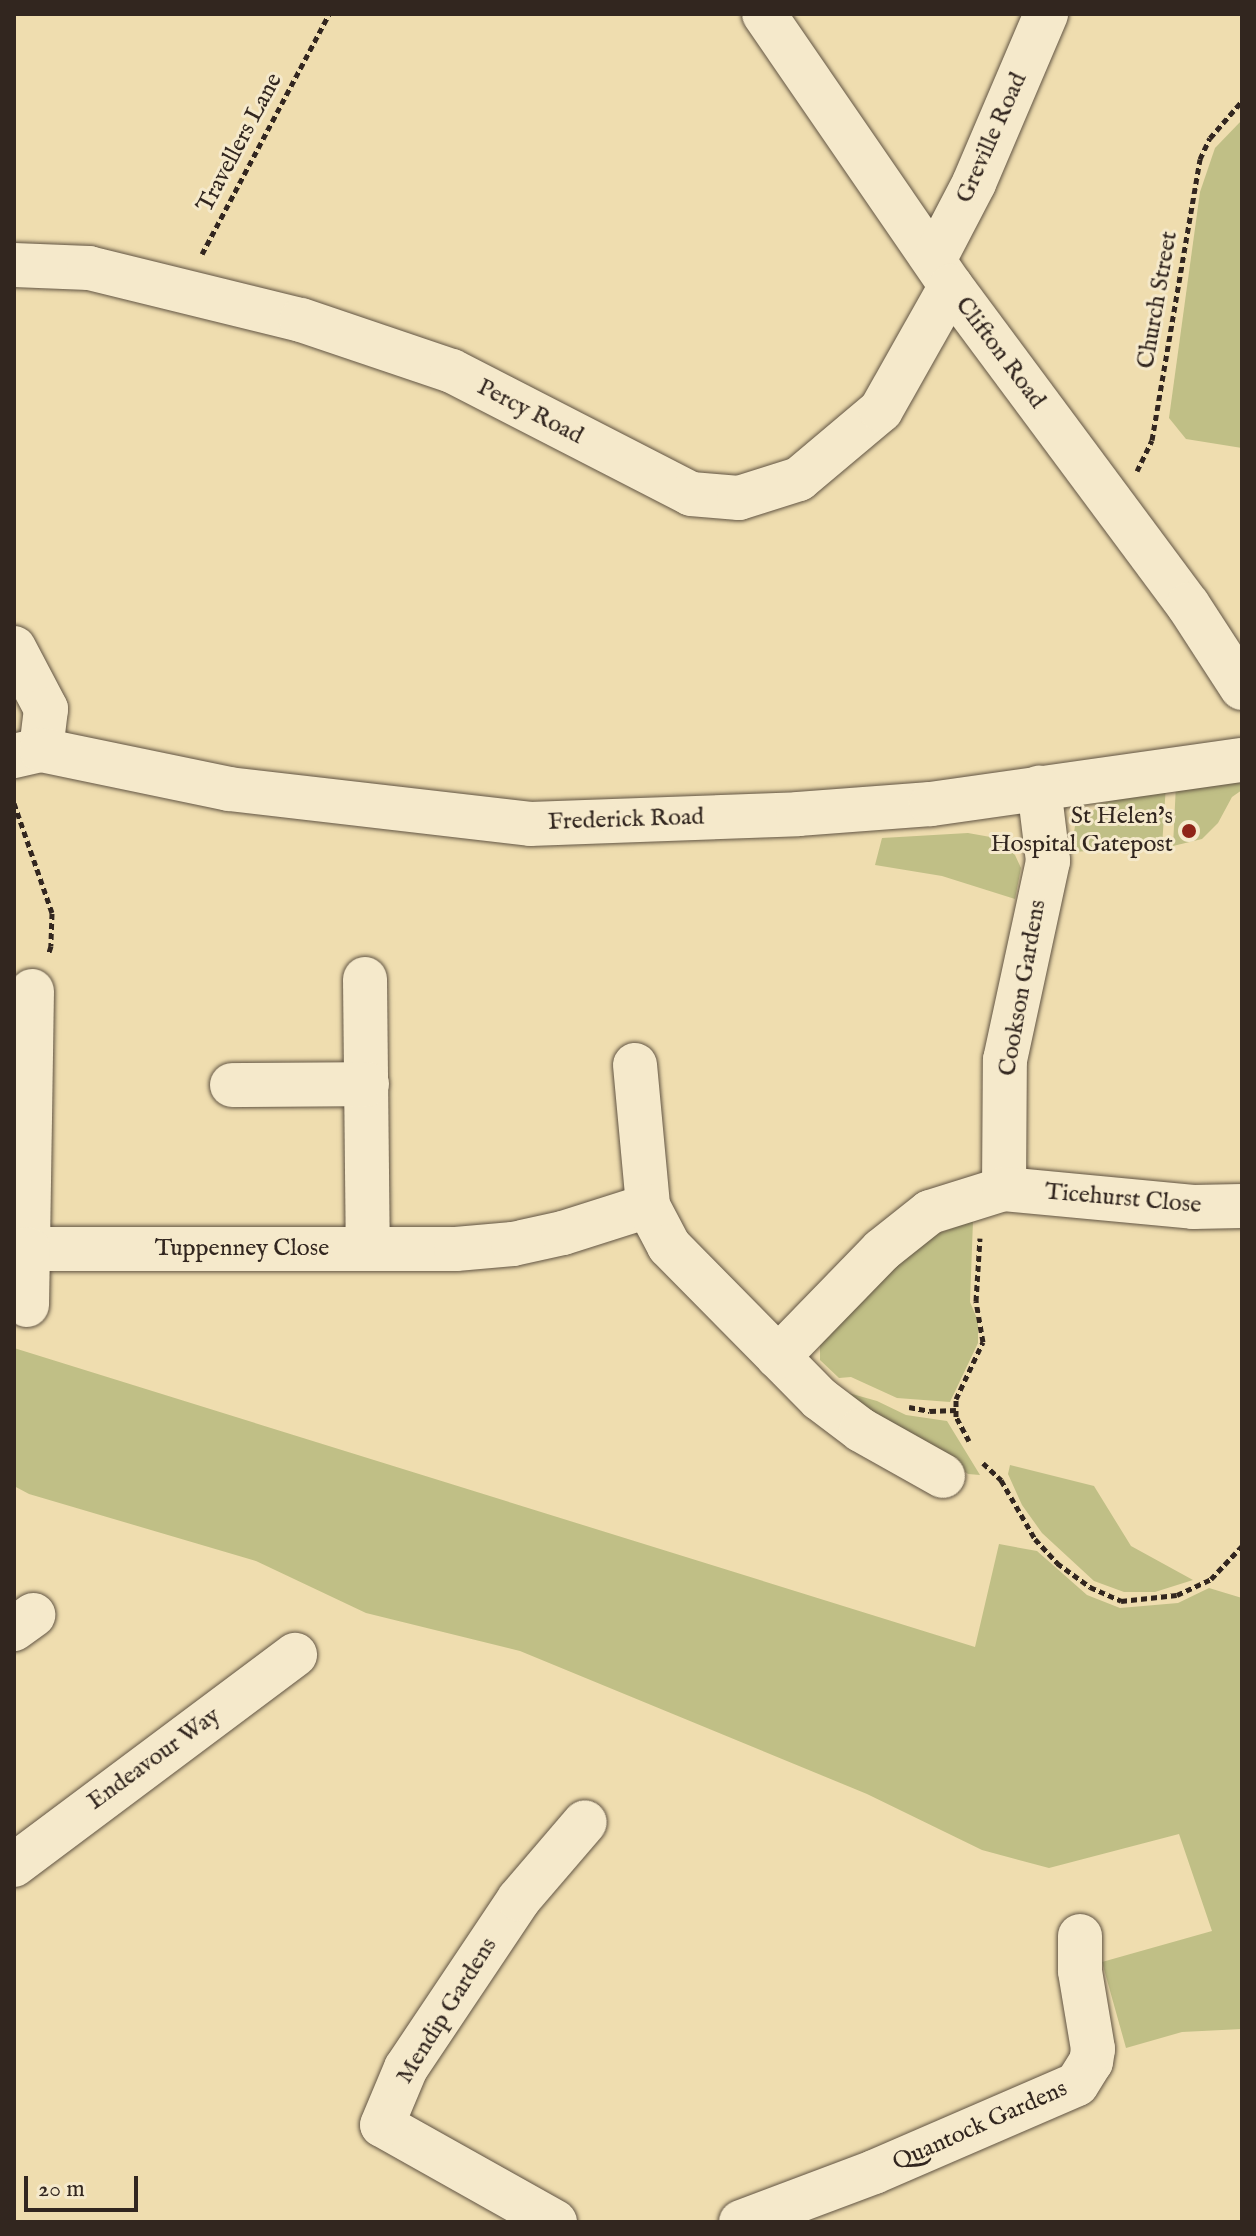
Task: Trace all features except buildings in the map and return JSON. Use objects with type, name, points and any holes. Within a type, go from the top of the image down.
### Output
[{"type":"street","name":"Clifton Road","points":[[764,14],[942,273],[1188,605],[1242,688]]},
{"type":"street","name":"Greville Road","points":[[942,273],[974,183],[1046,14]]},
{"type":"street","name":"Percy Road","points":[[14,265],[89,268],[301,320],[452,371],[691,494],[739,498],[799,479],[881,410],[942,273]]},
{"type":"street","points":[[14,648],[46,709],[28,753]]},
{"type":"street","name":"Frederick Road","points":[[28,753],[229,789],[530,824],[798,814],[931,804],[1242,760]]},
{"type":"street","name":"Cookson Gardens","points":[[992,1193],[1005,1060],[1048,861],[1039,788]]},
{"type":"street","points":[[365,979],[368,1248]]},
{"type":"street","points":[[27,1305],[28,1249],[22,1118],[32,991]]},
{"type":"street","points":[[635,1065],[648,1206],[669,1246],[684,1264],[820,1399],[861,1430],[966,1462]]},
{"type":"street","points":[[232,1085],[367,1084]]},
{"type":"street","points":[[778,1357],[905,1229],[930,1212],[992,1193]]},
{"type":"street","name":"Ticehurst Close","points":[[992,1193],[1193,1207],[1242,1206]]},
{"type":"street","name":"Tuppenney Close","points":[[28,1249],[456,1249],[513,1244],[648,1206]]},
{"type":"street","name":"Endeavour Way","points":[[14,1865],[295,1655]]},
{"type":"street","name":"Mendip Gardens","points":[[555,2222],[382,2125],[406,2068],[519,1899],[585,1822]]},
{"type":"street","name":"Quantock Gardens","points":[[741,2222],[874,2172],[1077,2084],[1091,2062],[1093,2049],[1080,1971],[1080,1936]]},
{"type":"path","name":"Travellers Lane","points":[[184,289],[329,14]]},
{"type":"path","name":"Church Street","points":[[1118,512],[1152,440],[1200,159],[1210,138],[1242,101]]},
{"type":"path","points":[[14,803],[52,913],[51,946],[32,991]]},
{"type":"path","points":[[992,1193],[976,1301],[983,1342],[956,1399],[956,1417],[966,1462],[1001,1480],[1035,1539],[1057,1563],[1090,1587],[1121,1601],[1177,1595],[1211,1579],[1242,1546]]},
{"type":"shaded area","points":[[1242,120],[1242,448],[1186,439],[1169,418],[1200,192],[1215,148]]},
{"type":"shaded area","points":[[1242,773],[1242,790],[1232,797],[1218,823],[1202,839],[1173,846],[1176,784]]},
{"type":"shaded area","points":[[1166,784],[1162,847],[1071,852],[1075,826],[1101,804]]},
{"type":"shaded area","points":[[968,833],[996,838],[1015,855],[1021,868],[1015,899],[942,876],[875,865],[882,838]]},
{"type":"shaded area","points":[[973,1221],[970,1302],[978,1321],[978,1343],[950,1402],[897,1398],[851,1377],[839,1378],[820,1360],[820,1345],[829,1325],[931,1236]]},
{"type":"shaded area","points":[[14,1348],[975,1647],[999,1544],[1037,1551],[1087,1595],[1120,1608],[1178,1603],[1209,1588],[1242,1598],[1242,2029],[1182,2032],[1126,2048],[1102,1962],[1212,1931],[1179,1834],[1049,1868],[982,1850],[867,1794],[520,1651],[366,1613],[256,1561],[29,1494],[14,1486]]},
{"type":"shaded area","points":[[845,1392],[877,1401],[906,1415],[947,1421],[980,1475],[968,1474],[921,1441],[872,1416]]},
{"type":"shaded area","points":[[1010,1465],[1094,1486],[1131,1546],[1193,1580],[1155,1592],[1124,1592],[1094,1581],[1042,1533],[1022,1505],[1008,1474]]},
{"type":"place","name":"St Helen's Hospital Gatepost","points":[[1189,831]]}]
